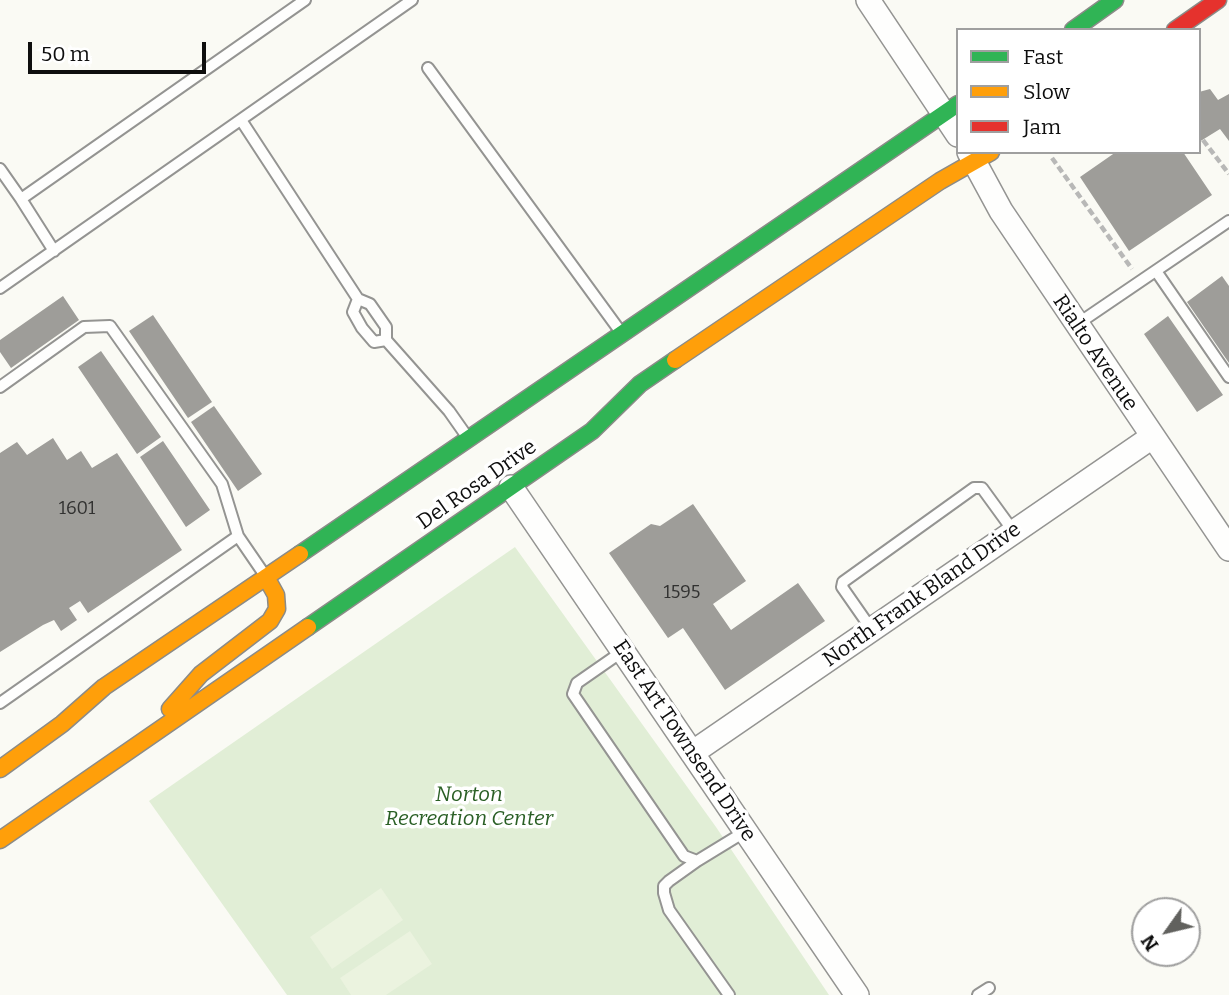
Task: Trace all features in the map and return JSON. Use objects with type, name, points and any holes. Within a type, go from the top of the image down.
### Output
[{"type":"street","points":[[868,0],[951,109],[956,128]]},
{"type":"street","points":[[1076,28],[1115,0]]},
{"type":"street","points":[[1178,28],[1218,0]]},
{"type":"street","name":"Del Rosa Drive","points":[[0,769],[62,724],[104,687],[470,440],[951,109]]},
{"type":"street","name":"Del Rosa Drive","points":[[0,840],[592,431],[640,384],[978,156]]},
{"type":"street","name":"Rialto Avenue","points":[[978,156],[1001,211],[1229,549]]},
{"type":"street","name":"North Frank Bland Drive","points":[[692,753],[1152,437]]},
{"type":"street","name":"East Art Townsend Drive","points":[[512,487],[857,995]]},
{"type":"street","points":[[157,732],[173,704],[201,674],[270,621],[277,609],[275,595],[266,577]]},
{"type":"lane","points":[[21,199],[305,0]]},
{"type":"lane","points":[[0,287],[412,0]]},
{"type":"lane","points":[[428,68],[622,333]]},
{"type":"lane","points":[[241,120],[358,299],[370,304],[379,316],[386,327],[386,340],[449,411],[470,440]]},
{"type":"lane","points":[[0,169],[54,251]]},
{"type":"lane","points":[[1076,325],[1229,221]]},
{"type":"lane","points":[[1156,271],[1229,377]]},
{"type":"lane","points":[[358,299],[353,312],[362,328],[374,342],[386,340]]},
{"type":"lane","points":[[0,387],[84,327],[110,326],[222,484],[238,536],[266,577]]},
{"type":"lane","points":[[872,630],[842,587],[843,582],[974,488],[982,488],[1014,532]]},
{"type":"lane","points":[[0,704],[238,536]]},
{"type":"lane","points":[[623,651],[577,683],[573,694],[684,856],[697,861]]},
{"type":"lane","points":[[729,995],[669,910],[664,886],[697,861],[746,831]]},
{"type":"lane","points":[[978,995],[989,988]]},
{"type":"path","points":[[1203,140],[1229,174]]},
{"type":"path","points":[[1052,158],[1134,272],[1144,264]]},
{"type":"green space","name":"Norton Recreation Center","points":[[515,547],[716,827],[829,995],[287,995],[149,801]]},
{"type":"green space","points":[[381,888],[403,920],[332,969],[310,937]]},
{"type":"green space","points":[[410,931],[432,964],[386,995],[351,995],[340,978]]},
{"type":"building","points":[[1210,89],[1218,100],[1229,94],[1229,141],[1220,129],[1201,141],[1201,91]]},
{"type":"building","points":[[1113,154],[1184,154],[1212,195],[1129,251],[1080,177]]},
{"type":"building","points":[[1222,276],[1229,286],[1229,363],[1187,302]]},
{"type":"building","points":[[63,296],[79,320],[11,368],[0,352],[0,340]]},
{"type":"building","points":[[153,315],[212,402],[188,418],[129,331]]},
{"type":"building","points":[[1168,316],[1223,395],[1197,412],[1144,334]]},
{"type":"building","points":[[101,351],[161,437],[137,454],[78,367]]},
{"type":"building","points":[[214,406],[262,474],[238,491],[191,422]]},
{"type":"building","points":[[53,438],[67,460],[81,451],[92,468],[117,453],[182,550],[88,613],[80,601],[69,608],[77,620],[61,631],[54,620],[0,652],[0,453],[17,442],[27,455]]},
{"type":"building","points":[[163,441],[210,510],[186,527],[140,457]]},
{"type":"building","points":[[693,504],[746,581],[713,604],[731,630],[798,583],[825,621],[725,690],[683,628],[668,638],[609,553],[651,524],[660,526]]},
{"type":"traffic: fast","points":[[1076,28],[1115,0]]},
{"type":"traffic: fast","points":[[300,554],[956,105]]},
{"type":"traffic: fast","points":[[308,627],[592,431],[640,384],[675,360]]},
{"type":"traffic: slow","points":[[675,360],[940,181],[987,154]]},
{"type":"traffic: slow","points":[[0,769],[62,724],[104,687],[300,554]]},
{"type":"traffic: slow","points":[[170,709],[201,674],[270,621],[277,609],[276,595],[266,577]]},
{"type":"traffic: slow","points":[[0,840],[308,627]]},
{"type":"traffic: jam","points":[[1178,28],[1218,0]]}]
